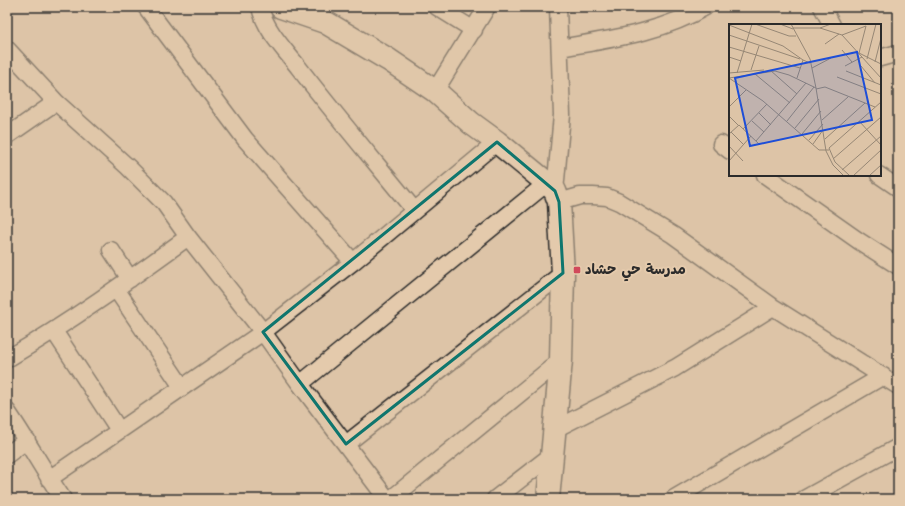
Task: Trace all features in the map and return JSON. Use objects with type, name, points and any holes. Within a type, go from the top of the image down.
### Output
[{"type":"street","points":[[146,7],[245,139],[353,262]]},
{"type":"street","points":[[260,7],[269,29],[322,98],[414,210]]},
{"type":"street","points":[[281,7],[325,22],[389,60],[435,91],[471,123],[497,142],[553,192],[580,196],[607,197],[619,202],[673,235],[773,307],[898,386]]},
{"type":"street","points":[[437,7],[474,30]]},
{"type":"street","points":[[435,91],[487,7]]},
{"type":"street","points":[[560,48],[650,31],[690,16],[705,7]]},
{"type":"street","points":[[822,7],[831,24]]},
{"type":"street","points":[[548,499],[561,360],[563,273],[553,192],[562,115],[560,48],[556,9]]},
{"type":"street","points":[[7,48],[56,102],[128,167],[164,203],[188,237],[263,332],[300,384],[387,499]]},
{"type":"street","points":[[881,58],[898,53]]},
{"type":"street","points":[[7,136],[56,102]]},
{"type":"street","points":[[49,479],[263,332],[353,262],[497,142]]},
{"type":"street","points":[[766,176],[859,241],[898,266]]},
{"type":"street","points":[[880,176],[898,188]]},
{"type":"street","points":[[300,384],[553,192]]},
{"type":"street","points":[[7,359],[54,331],[116,289],[188,237]]},
{"type":"street","points":[[111,250],[130,279]]},
{"type":"street","points":[[346,444],[563,273]]},
{"type":"street","points":[[116,289],[182,387]]},
{"type":"street","points":[[555,429],[675,368],[773,307]]},
{"type":"street","points":[[54,331],[120,430]]},
{"type":"street","points":[[391,499],[561,360]]},
{"type":"street","points":[[673,499],[883,376]]},
{"type":"street","points":[[7,411],[27,440],[49,479],[63,499]]},
{"type":"street","points":[[7,455],[27,440]]},
{"type":"street","points":[[810,497],[898,447]]},
{"type":"street","points":[[495,499],[553,454]]},
{"type":"highlighted area","points":[[497,142],[555,191],[559,202],[563,273],[346,444],[263,332]]},
{"type":"place","name":"مدرسة حي حشاد","points":[[577,270]]}]
